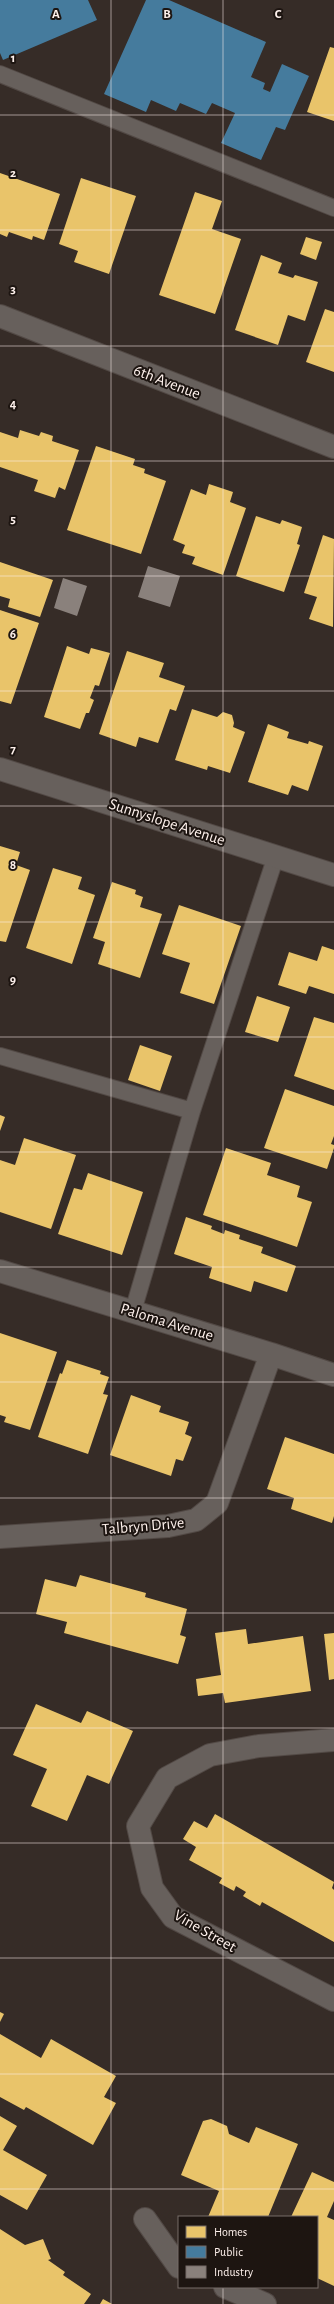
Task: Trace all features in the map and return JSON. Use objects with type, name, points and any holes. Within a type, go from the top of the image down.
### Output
[{"type":"street","name":"6th Avenue","points":[[0,316],[334,447]]},
{"type":"street","name":"Sunnyslope Avenue","points":[[0,768],[334,875]]},
{"type":"street","name":"Paloma Avenue","points":[[0,1271],[271,1354],[332,1367]]},
{"type":"street","name":"Talbryn Drive","points":[[0,1536],[168,1526],[196,1520],[217,1503],[271,1354]]},
{"type":"street","name":"Vine Street","points":[[334,1740],[259,1746],[210,1755],[167,1778],[138,1826],[152,1888],[173,1917],[334,2000]]},
{"type":"street","points":[[145,2219],[178,2266]]},
{"type":"street","points":[[227,2288],[265,2304]]},
{"type":"lane","points":[[0,74],[334,208]]},
{"type":"lane","points":[[132,1311],[192,1111],[276,856]]},
{"type":"lane","points":[[0,1056],[192,1111]]},
{"type":"building: Homes","points":[[330,47],[334,48],[334,121],[307,112]]},
{"type":"building: Homes","points":[[0,173],[60,194],[44,240],[33,236],[32,240],[9,232],[7,237],[0,234]]},
{"type":"building: Homes","points":[[81,178],[136,196],[109,274],[74,262],[78,251],[59,244]]},
{"type":"building: Homes","points":[[195,192],[222,201],[212,229],[241,239],[215,314],[159,295]]},
{"type":"building: Homes","points":[[306,237],[322,242],[316,260],[300,254]]},
{"type":"building: Homes","points":[[261,255],[282,263],[278,273],[293,278],[295,275],[318,282],[305,321],[288,315],[278,345],[235,330]]},
{"type":"building: Homes","points":[[325,309],[334,312],[334,372],[306,362]]},
{"type":"building: Homes","points":[[20,430],[39,436],[41,432],[53,436],[52,441],[79,450],[65,490],[59,487],[55,498],[34,491],[38,480],[0,467],[0,432],[18,438]]},
{"type":"building: Homes","points":[[96,446],[135,459],[133,465],[145,469],[144,473],[166,481],[141,554],[67,530]]},
{"type":"building: Homes","points":[[209,484],[233,492],[230,502],[246,508],[223,575],[192,564],[195,557],[182,553],[185,545],[173,540],[191,489],[206,495]]},
{"type":"building: Homes","points":[[256,516],[280,524],[282,520],[302,527],[297,544],[300,545],[284,592],[236,576]]},
{"type":"building: Homes","points":[[323,535],[334,539],[333,627],[309,619],[317,597],[304,593]]},
{"type":"building: Homes","points":[[0,562],[53,580],[40,617],[8,607],[10,599],[0,596]]},
{"type":"building: Homes","points":[[0,610],[39,623],[11,704],[0,701]]},
{"type":"building: Homes","points":[[67,646],[89,654],[91,648],[110,653],[99,686],[95,685],[90,698],[94,700],[89,713],[86,713],[80,729],[44,717]]},
{"type":"building: Homes","points":[[127,651],[164,663],[159,677],[185,686],[176,711],[170,709],[158,743],[139,737],[136,747],[99,734]]},
{"type":"building: Homes","points":[[192,709],[217,717],[223,712],[232,715],[234,723],[233,727],[245,732],[230,773],[208,766],[207,770],[175,760]]},
{"type":"building: Homes","points":[[268,724],[289,732],[287,738],[308,744],[309,741],[323,746],[308,791],[292,785],[288,795],[248,782]]},
{"type":"building: Homes","points":[[0,846],[20,852],[16,865],[30,870],[6,942],[0,941]]},
{"type":"building: Homes","points":[[53,868],[82,877],[78,889],[95,895],[72,964],[26,948]]},
{"type":"building: Homes","points":[[112,882],[136,890],[135,894],[143,897],[140,907],[162,914],[140,978],[98,964],[105,942],[93,938]]},
{"type":"building: Homes","points":[[179,905],[241,926],[214,1004],[180,993],[190,963],[162,954]]},
{"type":"building: Homes","points":[[322,946],[334,950],[334,994],[309,986],[306,994],[278,985],[289,952],[317,961]]},
{"type":"building: Homes","points":[[257,996],[290,1007],[278,1042],[245,1032]]},
{"type":"building: Homes","points":[[314,1017],[334,1023],[334,1090],[294,1076]]},
{"type":"building: Homes","points":[[140,1045],[172,1056],[160,1091],[128,1080]]},
{"type":"building: Homes","points":[[285,1089],[334,1106],[334,1136],[331,1144],[334,1145],[334,1148],[327,1169],[264,1148]]},
{"type":"building: Homes","points":[[0,1115],[5,1117],[0,1131]]},
{"type":"building: Homes","points":[[24,1138],[76,1155],[51,1229],[0,1212],[0,1160],[15,1165]]},
{"type":"building: Homes","points":[[226,1148],[271,1163],[267,1175],[300,1186],[297,1197],[312,1202],[297,1247],[203,1215]]},
{"type":"building: Homes","points":[[88,1173],[143,1192],[122,1255],[58,1234],[74,1188],[82,1190]]},
{"type":"building: Homes","points":[[186,1217],[212,1226],[211,1229],[224,1234],[225,1230],[240,1235],[239,1239],[263,1247],[261,1253],[296,1266],[287,1292],[254,1281],[251,1292],[209,1278],[212,1267],[174,1254]]},
{"type":"building: Homes","points":[[0,1333],[57,1352],[30,1430],[4,1422],[6,1417],[0,1415]]},
{"type":"building: Homes","points":[[67,1360],[101,1371],[100,1374],[109,1377],[103,1394],[108,1395],[88,1454],[38,1437],[60,1373],[62,1374]]},
{"type":"building: Homes","points":[[131,1395],[161,1406],[159,1412],[189,1422],[185,1434],[192,1437],[183,1461],[176,1459],[171,1476],[110,1455]]},
{"type":"building: Homes","points":[[285,1437],[334,1454],[334,1516],[332,1523],[291,1509],[294,1498],[267,1489]]},
{"type":"building: Homes","points":[[80,1575],[146,1593],[145,1597],[187,1609],[180,1635],[186,1637],[178,1664],[64,1633],[67,1622],[36,1614],[45,1579],[76,1587]]},
{"type":"building: Homes","points":[[246,1629],[248,1644],[303,1636],[311,1691],[225,1703],[223,1693],[198,1696],[196,1679],[221,1675],[215,1633]]},
{"type":"building: Homes","points":[[334,1633],[334,1679],[329,1680],[324,1634]]},
{"type":"building: Homes","points":[[36,1704],[81,1723],[87,1711],[133,1731],[109,1784],[87,1775],[67,1821],[31,1806],[47,1769],[13,1755]]},
{"type":"building: Homes","points":[[215,1814],[334,1882],[332,1888],[334,1890],[334,1942],[262,1902],[260,1906],[243,1896],[246,1892],[236,1886],[234,1891],[219,1883],[222,1878],[189,1860],[196,1847],[183,1839],[194,1821],[207,1828]]},
{"type":"building: Homes","points":[[0,2012],[4,2014],[0,2022]]},
{"type":"building: Homes","points":[[0,2034],[41,2058],[51,2039],[116,2076],[104,2097],[116,2103],[93,2145],[26,2107],[24,2110],[0,2097]]},
{"type":"building: Homes","points":[[0,2116],[17,2126],[3,2150],[47,2175],[27,2210],[0,2195]]},
{"type":"building: Homes","points":[[211,2119],[227,2126],[229,2134],[249,2143],[256,2127],[298,2144],[268,2216],[208,2216],[219,2191],[181,2175],[203,2121]]},
{"type":"building: Homes","points":[[312,2172],[334,2182],[334,2201],[327,2217],[334,2220],[334,2286],[318,2278],[318,2216],[291,2216]]},
{"type":"building: Homes","points":[[0,2229],[25,2245],[43,2239],[51,2259],[48,2260],[65,2272],[63,2275],[91,2294],[84,2304],[0,2304]]},
{"type":"building: Homes","points":[[103,2299],[112,2304],[100,2304]]},
{"type":"building: Public","points":[[0,0],[88,0],[97,20],[3,60],[0,53]]},
{"type":"building: Public","points":[[146,0],[169,0],[266,42],[251,77],[265,83],[263,89],[270,92],[282,64],[309,76],[285,130],[276,127],[261,160],[221,143],[235,113],[212,103],[206,114],[180,103],[176,111],[151,100],[146,112],[104,94]]},
{"type":"building: Industry","points":[[148,566],[180,576],[170,607],[138,597]]},
{"type":"building: Industry","points":[[63,578],[87,586],[77,616],[54,608]]}]
